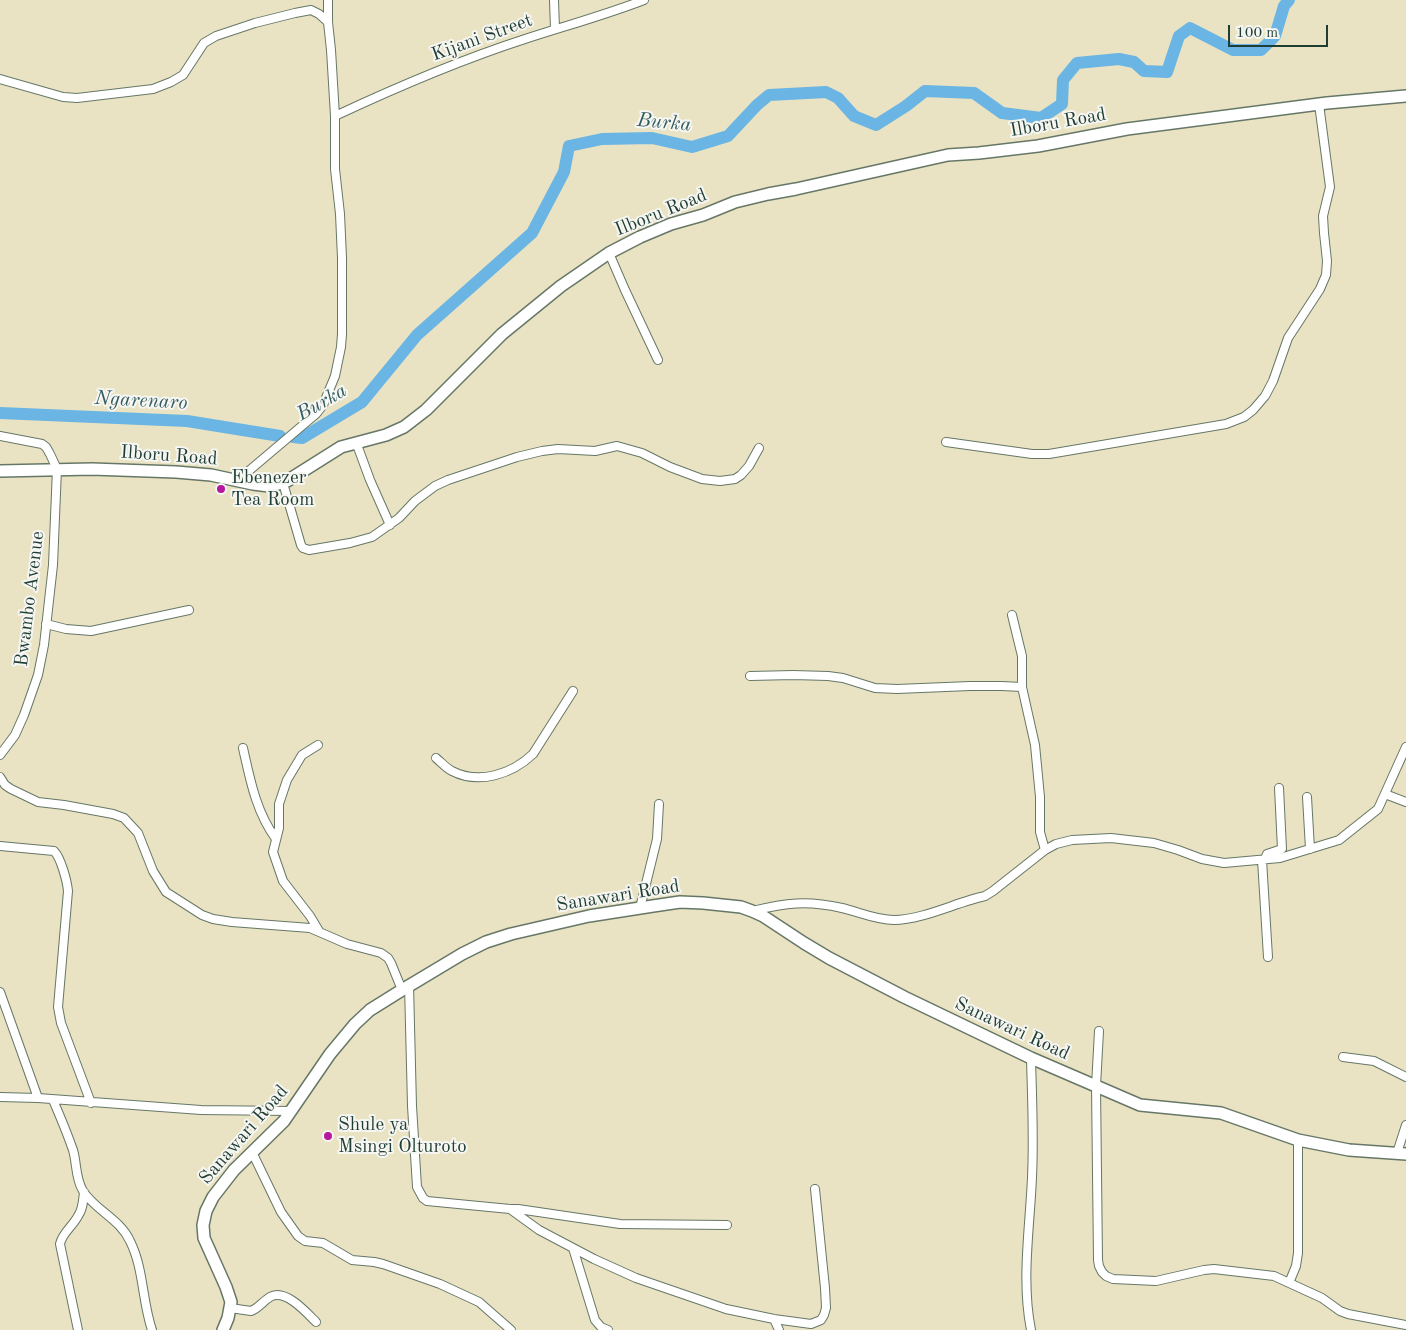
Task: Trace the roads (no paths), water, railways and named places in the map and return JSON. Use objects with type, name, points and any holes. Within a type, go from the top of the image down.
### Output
[{"type":"street","points":[[238,480],[316,414],[323,405],[335,376],[341,347],[342,258],[328,0]]},
{"type":"street","points":[[554,0],[555,29]]},
{"type":"street","name":"Kijani Street","points":[[335,116],[444,68],[524,39],[603,15],[644,0]]},
{"type":"street","points":[[0,79],[63,97],[77,98],[153,89],[172,82],[183,75],[204,44],[216,36],[255,23],[311,10],[328,22]]},
{"type":"street","name":"Ilboru Road","points":[[0,470],[57,468],[176,472],[206,474],[269,486],[283,483],[341,447],[386,435],[411,422],[440,397],[502,334],[561,286],[609,253],[671,224],[703,215],[735,202],[948,155],[1038,146],[1127,129],[1319,104],[1406,96]]},
{"type":"street","points":[[946,442],[1032,454],[1049,454],[1226,424],[1244,417],[1253,410],[1269,388],[1288,338],[1320,289],[1326,275],[1328,261],[1323,216],[1330,187],[1319,104]]},
{"type":"street","points":[[609,253],[658,360]]},
{"type":"street","points":[[0,436],[42,444],[46,447],[57,468]]},
{"type":"street","points":[[356,442],[390,525]]},
{"type":"street","points":[[283,483],[303,548],[309,550],[372,538],[399,518],[415,501],[436,486],[448,480],[517,457],[551,450],[595,451],[617,446],[642,453],[670,467],[702,479],[720,481],[735,479],[741,475],[749,466],[759,448]]},
{"type":"street","name":"Bwambo Avenue","points":[[0,755],[15,735],[24,715],[33,692],[41,662],[53,565],[57,468]]},
{"type":"street","points":[[46,624],[66,629],[91,631],[189,610]]},
{"type":"street","points":[[1012,615],[1022,656],[1022,687],[1035,745],[1040,797],[1040,832],[1045,850]]},
{"type":"street","points":[[750,676],[793,674],[828,676],[843,678],[875,688],[897,689],[970,686],[1022,687]]},
{"type":"street","points":[[436,758],[452,770],[468,776],[489,777],[508,771],[524,763],[533,754],[573,691]]},
{"type":"street","points":[[318,745],[302,755],[286,780],[280,804],[279,828],[273,852],[283,882],[310,916],[320,933]]},
{"type":"street","points":[[752,911],[796,903],[815,903],[844,908],[890,920],[912,918],[986,896],[1045,850],[1056,844],[1072,840],[1111,838],[1154,843],[1202,859],[1224,863],[1280,858],[1339,840],[1378,809],[1406,747]]},
{"type":"street","points":[[243,748],[256,802],[276,839]]},
{"type":"street","points":[[0,777],[5,785],[11,789],[38,802],[113,814],[124,818],[138,833],[153,871],[166,892],[202,915],[212,919],[232,922],[310,928],[347,944],[384,954],[392,963],[405,987],[418,1187],[420,1193],[427,1200],[510,1209],[518,1208],[620,1224],[727,1225]]},
{"type":"street","points":[[1268,956],[1264,859],[1267,854],[1282,849],[1279,788]]},
{"type":"street","points":[[1385,794],[1406,802]]},
{"type":"street","points":[[1307,797],[1310,849]]},
{"type":"street","points":[[640,908],[657,839],[659,804]]},
{"type":"street","points":[[0,846],[54,851],[58,857],[68,892],[58,1007],[61,1023],[91,1103]]},
{"type":"street","name":"Sanawari Road","points":[[230,1308],[229,1294],[204,1238],[203,1220],[206,1211],[213,1197],[234,1170],[278,1128],[339,1043],[370,1010],[462,954],[498,938],[589,916],[680,902],[703,902],[741,907],[752,911],[768,919],[829,958],[928,1009],[1031,1058],[1140,1105],[1221,1113],[1298,1140],[1349,1150],[1401,1154]]},
{"type":"street","points":[[0,992],[38,1098]]},
{"type":"street","points":[[1099,1031],[1096,1086],[1098,1260],[1099,1266],[1106,1276],[1113,1279],[1156,1281],[1214,1269],[1274,1276],[1322,1298],[1344,1312],[1406,1325]]},
{"type":"street","points":[[1343,1057],[1374,1061],[1406,1078]]},
{"type":"street","points":[[1031,1058],[1032,1174],[1027,1268],[1027,1301],[1031,1330]]},
{"type":"street","points":[[0,1097],[219,1111],[291,1111]]},
{"type":"street","points":[[53,1100],[73,1151],[78,1179],[84,1192],[121,1228],[129,1239],[138,1261],[145,1305],[152,1330]]},
{"type":"street","points":[[1401,1154],[1406,1125]]},
{"type":"street","points":[[1289,1283],[1294,1273],[1298,1253],[1298,1140]]},
{"type":"street","points":[[252,1152],[281,1212],[301,1239],[323,1243],[352,1260],[383,1264],[458,1292],[479,1302],[511,1330]]},
{"type":"street","points":[[510,1209],[539,1230],[628,1275],[726,1309],[774,1320],[811,1324],[818,1322],[824,1315],[826,1308],[815,1189]]},
{"type":"street","points":[[78,1330],[60,1244],[63,1236],[78,1217],[84,1192]]},
{"type":"street","points":[[573,1248],[595,1320],[601,1327],[608,1330]]},
{"type":"street","points":[[223,1330],[230,1308],[251,1311],[275,1294],[287,1297],[316,1322]]},
{"type":"street","points":[[774,1320],[779,1330]]},
{"type":"waterway","name":"Burka","points":[[293,437],[302,438],[362,402],[417,335],[532,233],[564,172],[569,146],[602,139],[652,138],[692,147],[728,136],[769,95],[826,92],[838,98],[854,116],[876,125],[925,91],[974,93],[1002,113],[1041,118],[1062,104],[1063,80],[1077,63],[1119,59],[1134,62],[1144,71],[1167,72],[1179,36],[1190,28],[1233,50],[1261,50],[1275,36],[1284,6],[1289,0]]},
{"type":"waterway","name":"Ngarenaro","points":[[0,413],[187,421],[280,436]]},
{"type":"place","name":"Ebenezer Tea Room","points":[[221,489]]},
{"type":"place","name":"Shule ya Msingi Olturoto","points":[[328,1136]]}]
